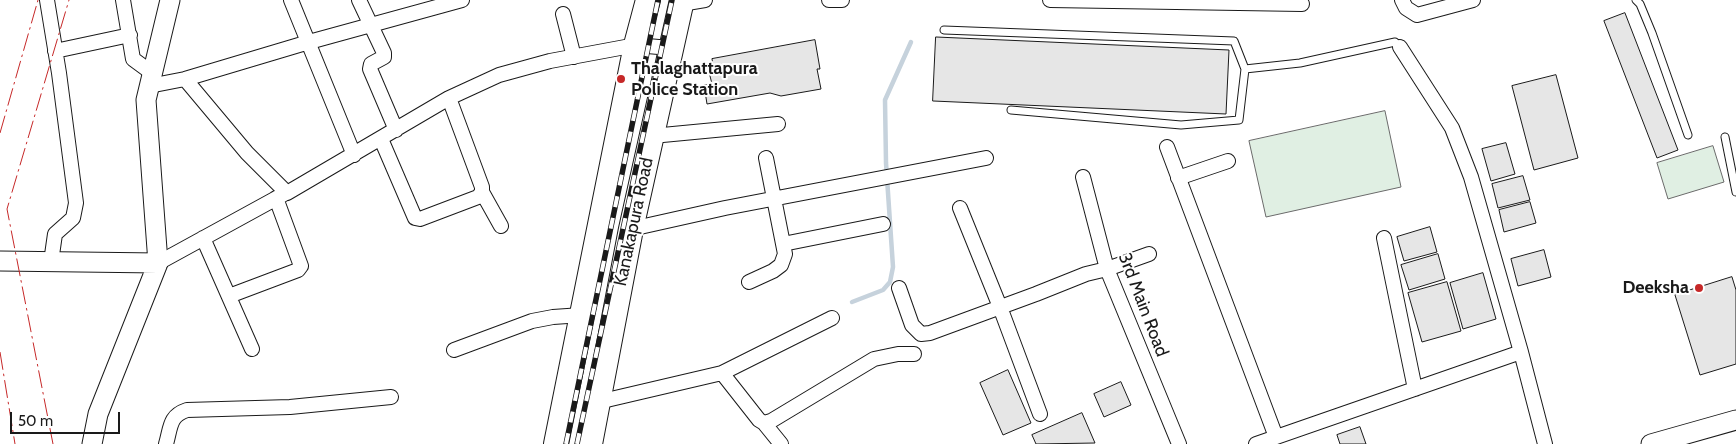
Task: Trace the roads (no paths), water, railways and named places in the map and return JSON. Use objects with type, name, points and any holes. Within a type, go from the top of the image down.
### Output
[{"type":"highway","name":"Kanakapura Road","points":[[556,444],[636,45],[648,0]]},
{"type":"highway","name":"Kanakapura Road","points":[[590,444],[631,229],[681,2]]},
{"type":"street","points":[[47,0],[76,203],[73,218],[55,234],[51,262]]},
{"type":"street","points":[[123,0],[134,59],[150,80]]},
{"type":"street","points":[[92,444],[98,414],[158,263],[146,100],[170,0]]},
{"type":"street","points":[[292,0],[354,155]]},
{"type":"street","points":[[359,0],[384,53],[384,57],[371,64],[370,69],[396,130]]},
{"type":"street","points":[[150,80],[185,79],[309,42],[462,0]]},
{"type":"street","points":[[681,2],[705,0]]},
{"type":"street","points":[[829,0],[842,0]]},
{"type":"street","points":[[1050,0],[1302,4]]},
{"type":"street","points":[[1402,0],[1406,8],[1417,15],[1473,0]]},
{"type":"street","points":[[564,14],[574,57]]},
{"type":"street","points":[[55,51],[130,35]]},
{"type":"street","points":[[0,261],[158,263],[354,155],[449,98],[500,75],[550,61],[636,45],[670,48]]},
{"type":"street","points":[[1400,47],[1452,128],[1471,177],[1545,444]]},
{"type":"street","points":[[185,79],[281,196],[301,266],[298,270],[228,296]]},
{"type":"street","points":[[449,98],[482,187],[482,192],[501,226]]},
{"type":"street","points":[[652,136],[778,124]]},
{"type":"street","points":[[380,139],[415,218],[420,219],[478,197],[482,192]]},
{"type":"street","points":[[1167,147],[1276,437]]},
{"type":"street","points":[[749,282],[781,266],[785,254],[766,158]]},
{"type":"street","points":[[631,229],[986,158]]},
{"type":"street","points":[[1178,178],[1228,161]]},
{"type":"street","name":"3rd Main Road","points":[[1083,177],[1107,270],[1179,444]]},
{"type":"street","points":[[960,208],[1040,414]]},
{"type":"street","points":[[783,244],[882,224]]},
{"type":"street","points":[[203,238],[252,349]]},
{"type":"street","points":[[1384,238],[1415,389]]},
{"type":"street","points":[[899,288],[912,325],[920,334],[930,333],[1086,274],[1107,270],[1149,254]]},
{"type":"street","points":[[454,350],[532,321],[582,315]]},
{"type":"street","points":[[598,402],[722,373],[832,318]]},
{"type":"street","points":[[1256,444],[1521,352]]},
{"type":"street","points":[[764,423],[771,421],[874,359],[898,354],[914,354]]},
{"type":"street","points":[[722,373],[758,420],[764,423],[781,444]]},
{"type":"street","points":[[166,444],[173,417],[187,410],[290,407],[391,397]]},
{"type":"street","points":[[1651,444],[1736,420]]},
{"type":"lane","points":[[1636,0],[1640,4],[1652,33],[1688,135]]},
{"type":"lane","points":[[944,30],[1234,41],[1245,69],[1239,120],[1181,125],[1011,110]]},
{"type":"lane","points":[[1245,69],[1300,63],[1395,42],[1400,47]]},
{"type":"lane","points":[[1725,137],[1736,192]]},
{"type":"waterway","points":[[852,302],[883,290],[890,282],[893,267],[886,163],[885,100],[911,42]]},
{"type":"railway","points":[[566,444],[658,0]]},
{"type":"railway","points":[[577,444],[672,0]]},
{"type":"place","name":"Thalaghattapura Police Station","points":[[621,79]]},
{"type":"place","name":"Deeksha","points":[[1699,288]]}]
